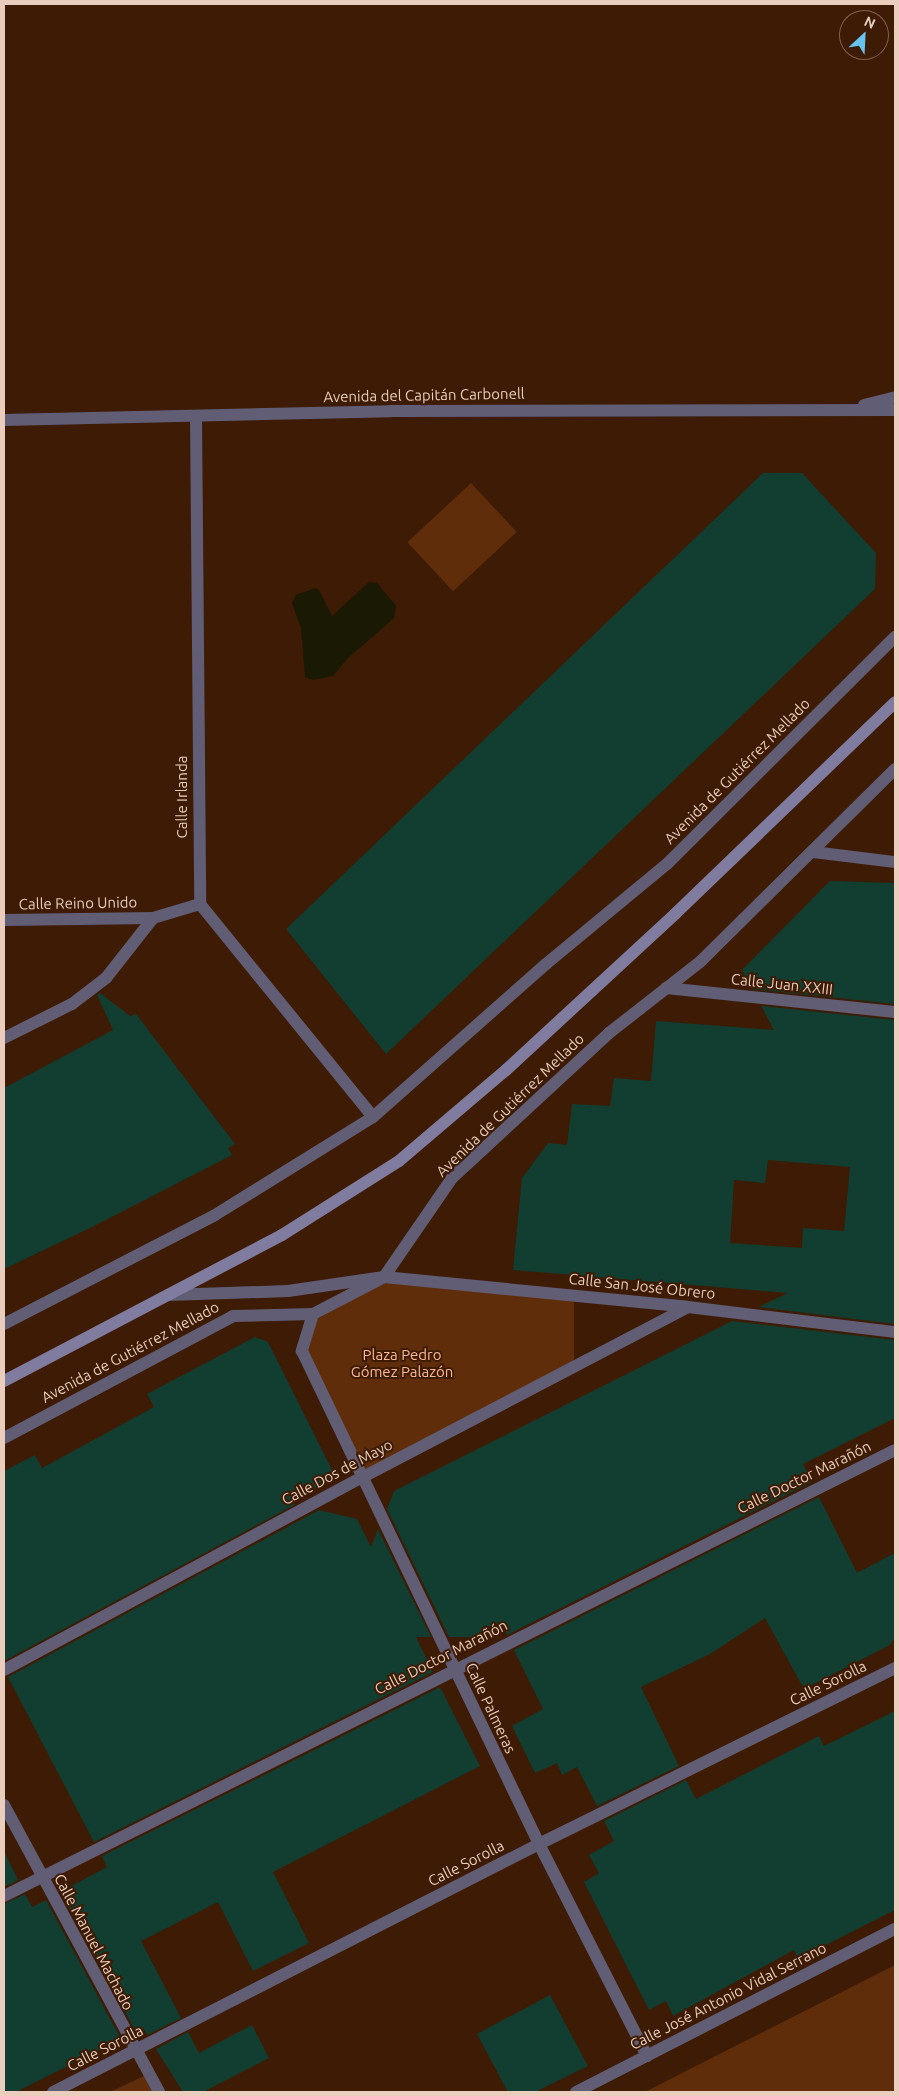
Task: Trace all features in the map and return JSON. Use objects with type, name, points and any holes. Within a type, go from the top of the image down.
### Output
[{"type":"main road","name":"Avenida de Gutiérrez Mellado","points":[[4,1381],[282,1235],[398,1161],[506,1070],[676,913],[895,702]]},
{"type":"street","points":[[844,409],[895,397]]},
{"type":"street","points":[[844,409],[895,410]]},
{"type":"street","name":"Avenida del Capitán Carbonell","points":[[4,420],[391,411],[844,409]]},
{"type":"street","name":"Calle Irlanda","points":[[196,416],[200,904]]},
{"type":"street","name":"Avenida de Gutiérrez Mellado","points":[[4,1324],[215,1215],[373,1117],[546,964],[667,864],[895,637]]},
{"type":"street","name":"Avenida de Gutiérrez Mellado","points":[[4,1438],[233,1316],[314,1314],[384,1276],[452,1178],[609,1033],[701,961],[895,769]]},
{"type":"street","points":[[813,852],[895,862]]},
{"type":"street","points":[[200,904],[373,1117]]},
{"type":"street","name":"Calle Reino Unido","points":[[4,920],[153,918],[200,904]]},
{"type":"street","points":[[4,1038],[72,1004],[106,978],[153,918]]},
{"type":"street","name":"Calle Juan XXIII","points":[[666,988],[895,1012]]},
{"type":"street","name":"Calle San José Obrero","points":[[168,1295],[288,1291],[384,1276],[688,1307],[895,1332]]},
{"type":"street","name":"Calle Dos de Mayo","points":[[4,1670],[363,1476],[688,1307]]},
{"type":"street","name":"Calle Palmeras","points":[[314,1314],[302,1351],[538,1844],[647,2056]]},
{"type":"street","name":"Calle Doctor Marañón","points":[[4,1896],[454,1668],[895,1450]]},
{"type":"street","name":"Calle Sorolla","points":[[53,2092],[538,1844],[895,1668]]},
{"type":"street","name":"Calle Manuel Machado","points":[[4,1805],[134,2051],[160,2092]]},
{"type":"street","name":"Calle José Antonio Vidal Serrano","points":[[576,2092],[895,1929]]},
{"type":"green space","points":[[471,483],[517,532],[453,591],[407,542]]},
{"type":"green space","name":"Plaza Pedro Gómez Palazón","points":[[384,1277],[574,1296],[574,1366],[363,1477],[302,1351],[313,1314]]},
{"type":"green space","points":[[895,1965],[895,2092],[645,2092],[686,2071]]},
{"type":"green space","points":[[148,2074],[158,2092],[110,2092]]},
{"type":"shaded area","points":[[369,582],[377,583],[396,606],[394,618],[347,659],[333,676],[313,680],[305,677],[301,628],[292,603],[296,595],[315,588],[319,590],[332,616]]},
{"type":"building","points":[[763,473],[802,473],[876,553],[875,589],[386,1054],[286,929]]},
{"type":"building","points":[[830,881],[895,883],[895,1004],[752,989],[742,970]]},
{"type":"building","points":[[100,993],[130,1016],[136,1014],[235,1144],[228,1148],[232,1155],[94,1226],[4,1269],[4,1088],[113,1030],[97,995]]},
{"type":"building","points":[[761,1006],[895,1020],[895,1324],[759,1307],[788,1293],[513,1270],[522,1178],[548,1143],[567,1145],[572,1104],[610,1106],[614,1078],[651,1081],[656,1021],[774,1030]],"holes":[[[768,1160],[850,1167],[844,1231],[803,1228],[802,1248],[730,1243],[734,1180],[765,1183]]]},
{"type":"building","points":[[732,1321],[895,1340],[895,1418],[803,1464],[812,1482],[507,1635],[500,1622],[471,1637],[449,1637],[387,1509],[394,1491]]},
{"type":"building","points":[[255,1337],[268,1342],[336,1478],[289,1502],[296,1504],[4,1661],[4,1471],[35,1455],[42,1468],[154,1407],[147,1394]]},
{"type":"building","points":[[819,1497],[857,1573],[895,1553],[895,1637],[890,1645],[804,1689],[765,1618],[710,1654],[641,1687],[679,1766],[597,1806],[577,1767],[562,1775],[557,1763],[535,1773],[512,1726],[543,1709],[514,1650]]},
{"type":"building","points":[[319,1510],[357,1519],[371,1547],[378,1529],[431,1637],[416,1637],[433,1672],[94,1842],[8,1677]]},
{"type":"building","points":[[440,1687],[480,1766],[273,1872],[309,1943],[253,1971],[218,1902],[141,1941],[181,2018],[147,2035],[143,2028],[136,2032],[60,1892],[107,1867],[102,1856]]},
{"type":"building","points":[[895,1711],[895,1910],[798,1959],[794,1950],[673,2016],[666,2001],[649,2010],[584,1882],[599,1873],[589,1855],[614,1841],[604,1821],[686,1780],[696,1799],[819,1736],[824,1746]]},
{"type":"building","points":[[4,1851],[18,1880],[4,1887]]},
{"type":"building","points":[[25,1894],[32,1907],[46,1900],[121,2039],[16,2092],[4,2092],[4,1904]]},
{"type":"building","points":[[550,1995],[588,2066],[535,2092],[508,2092],[477,2034]]},
{"type":"building","points":[[252,2025],[269,2058],[203,2092],[183,2092],[156,2049],[188,2032],[199,2053]]}]
